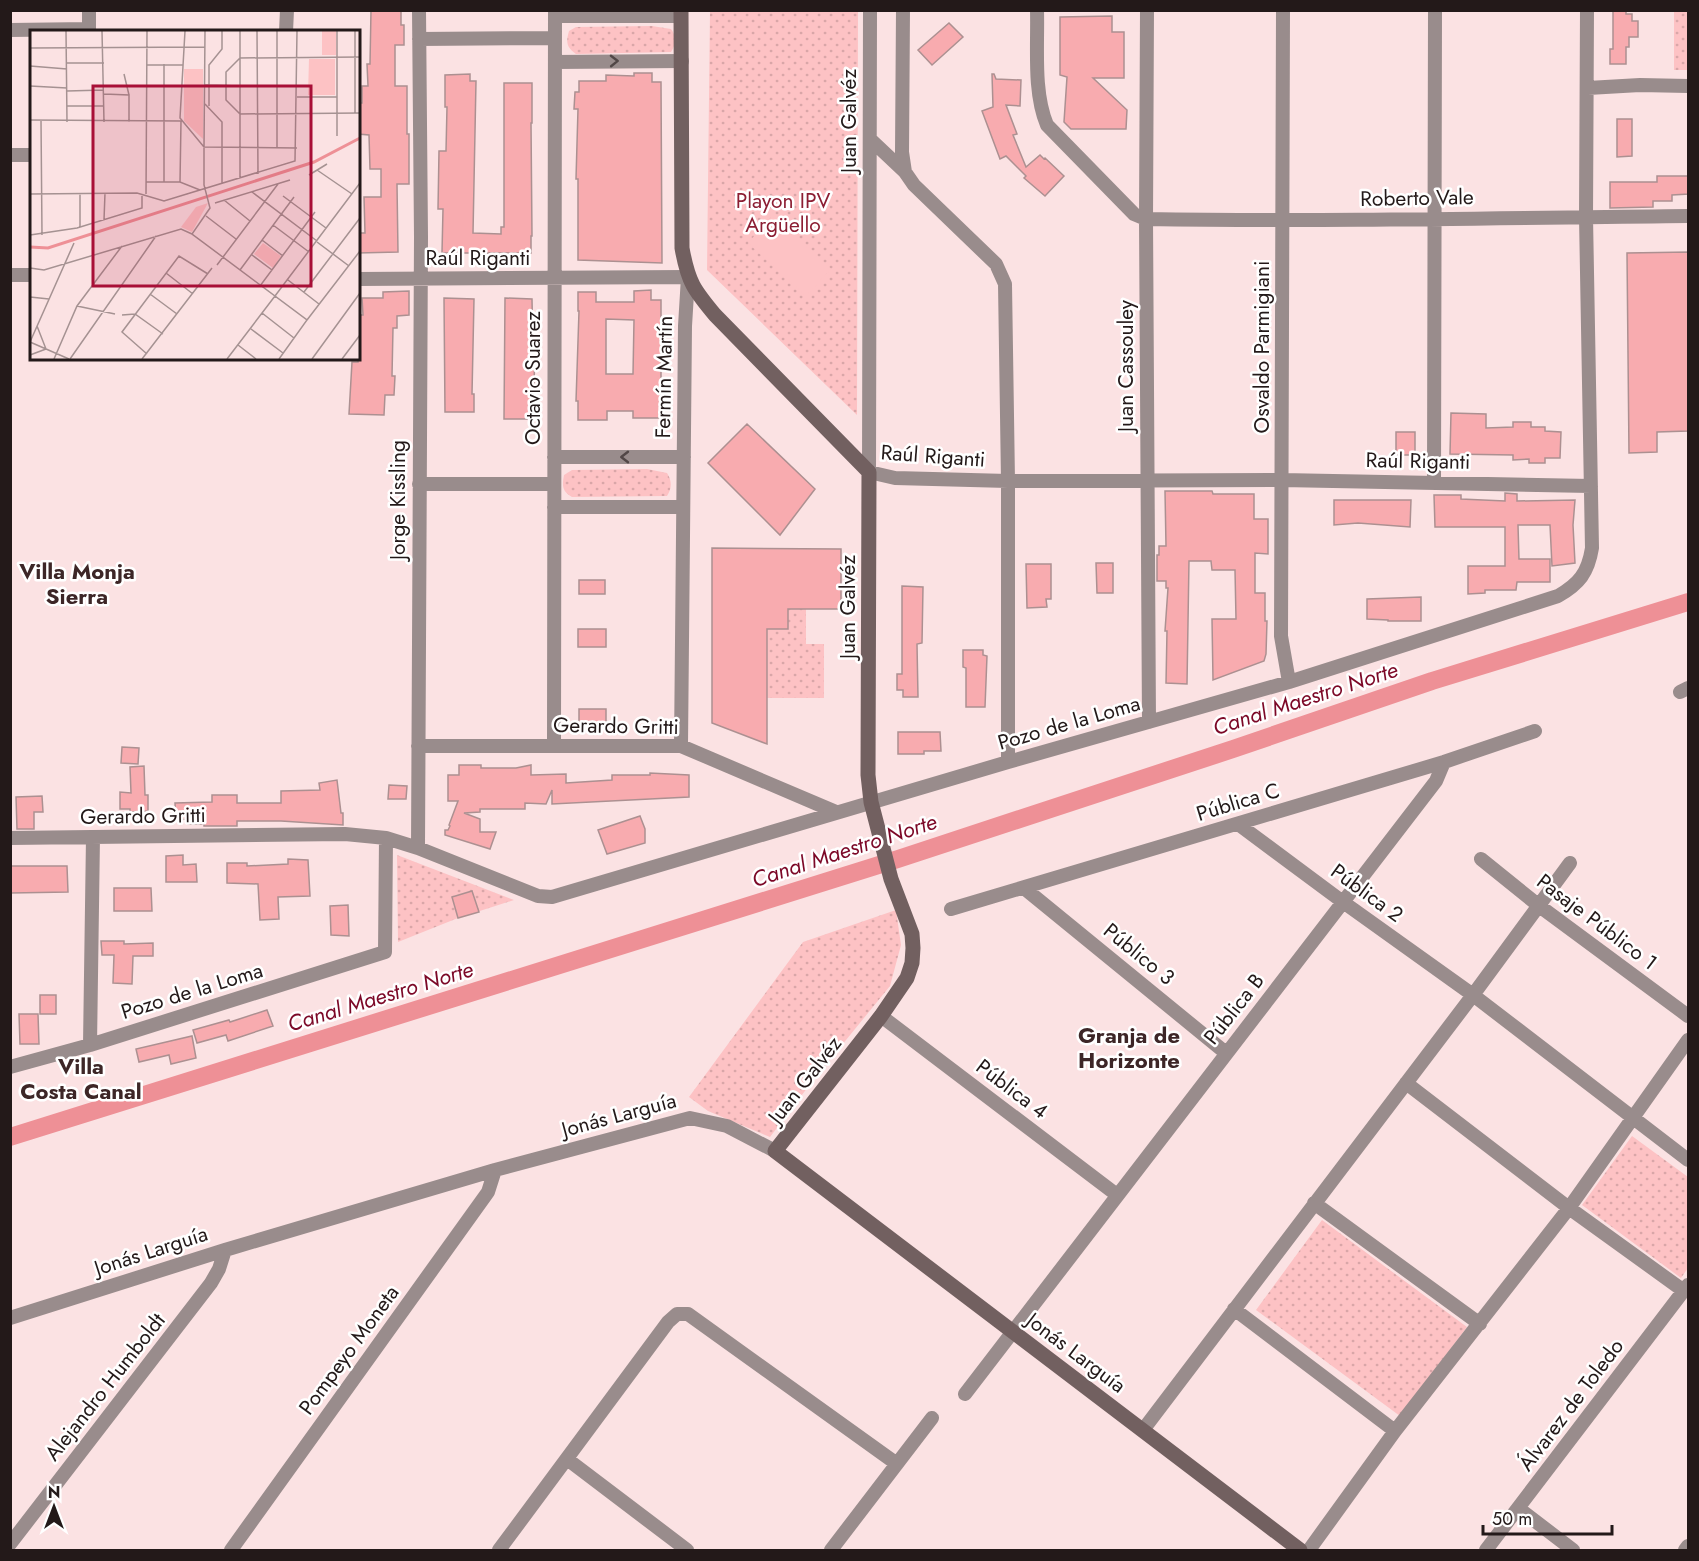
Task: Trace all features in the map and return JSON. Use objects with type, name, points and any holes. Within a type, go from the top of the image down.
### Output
[{"type":"main road","name":"Fermín Martín","points":[[681,13],[682,248],[688,277]]},
{"type":"main road","name":"Raúl Riganti","points":[[688,277],[700,297],[716,315],[869,472]]},
{"type":"main road","name":"Juan Galvéz","points":[[775,1151],[881,1016],[907,978],[912,963],[914,948],[912,934],[891,879],[871,802],[868,775],[869,472]]},
{"type":"main road","name":"Jonás Larguía","points":[[775,1151],[1300,1551]]},
{"type":"street","points":[[10,30],[89,30],[88,10]]},
{"type":"street","points":[[286,30],[287,10]]},
{"type":"street","name":"Jorge Kissling","points":[[418,848],[419,10]]},
{"type":"street","name":"Juan Galvéz","points":[[869,472],[870,10]]},
{"type":"street","points":[[903,10],[902,152],[905,172]]},
{"type":"street","points":[[1037,10],[1039,96],[1041,111],[1047,125],[1134,214],[1146,219]]},
{"type":"street","name":"Juan Cassouley","points":[[1147,10],[1149,722]]},
{"type":"street","name":"Osvaldo Parmigiani","points":[[1283,10],[1281,636],[1288,682]]},
{"type":"street","points":[[1434,483],[1435,10]]},
{"type":"street","points":[[1587,10],[1586,217],[1591,486]]},
{"type":"street","points":[[555,13],[681,13]]},
{"type":"street","name":"Octavio Suarez","points":[[554,745],[555,13]]},
{"type":"street","points":[[419,39],[555,38]]},
{"type":"street","points":[[555,62],[682,61]]},
{"type":"street","points":[[1587,88],[1640,85],[1689,86]]},
{"type":"street","points":[[870,139],[996,264],[1005,284],[1008,762]]},
{"type":"street","points":[[10,155],[30,155]]},
{"type":"street","name":"Roberto Vale","points":[[1146,219],[1283,221],[1689,216]]},
{"type":"street","points":[[10,275],[30,275]]},
{"type":"street","name":"Raúl Riganti","points":[[360,279],[688,277]]},
{"type":"street","name":"Fermín Martín","points":[[681,746],[688,277]]},
{"type":"street","points":[[554,457],[684,457]]},
{"type":"street","name":"Raúl Riganti","points":[[869,472],[895,478],[1008,481],[1282,480],[1591,486]]},
{"type":"street","points":[[419,484],[554,484]]},
{"type":"street","name":"Pozo de la Loma","points":[[418,848],[538,896],[552,897],[836,812],[1288,682],[1558,596],[1574,587],[1587,570],[1592,548],[1591,486]]},
{"type":"street","points":[[554,507],[683,507]]},
{"type":"street","name":"Pública C","points":[[951,909],[1444,762],[1535,731]]},
{"type":"street","name":"Gerardo Gritti","points":[[418,746],[681,746],[836,812]]},
{"type":"street","name":"Pública B","points":[[965,1394],[1436,781],[1444,762]]},
{"type":"street","name":"Pública 2","points":[[1238,824],[1473,995],[1632,1118]]},
{"type":"street","name":"Gerardo Gritti","points":[[10,838],[345,834],[386,838],[418,848]]},
{"type":"street","points":[[90,1045],[93,837]]},
{"type":"street","name":"Pozo de la Loma","points":[[10,1067],[90,1045],[385,952],[386,838]]},
{"type":"street","name":"Pasaje Público 1","points":[[1481,859],[1538,905],[1689,1016]]},
{"type":"street","points":[[1143,1430],[1473,995],[1570,863]]},
{"type":"street","name":"Público 3","points":[[1024,888],[1226,1053]]},
{"type":"street","name":"Pública 4","points":[[881,1016],[1117,1195]]},
{"type":"street","points":[[1309,1551],[1395,1431],[1569,1208],[1689,1040]]},
{"type":"street","points":[[1406,1083],[1569,1208],[1686,1288]]},
{"type":"street","name":"Jonás Larguía","points":[[10,1318],[225,1250],[495,1170],[690,1118],[727,1126],[775,1151]]},
{"type":"street","points":[[1632,1118],[1689,1160]]},
{"type":"street","name":"Pompeyo Moneta","points":[[231,1551],[488,1192],[495,1170]]},
{"type":"street","points":[[1314,1203],[1480,1324]]},
{"type":"street","name":"Alejandro Humboldt","points":[[10,1544],[211,1283],[219,1269],[225,1250]]},
{"type":"street","name":"Álvarez de Toledo","points":[[1486,1551],[1686,1288]]},
{"type":"street","points":[[1234,1309],[1395,1431]]},
{"type":"street","points":[[500,1551],[668,1322],[677,1314],[688,1314],[897,1464]]},
{"type":"street","points":[[831,1551],[932,1418]]},
{"type":"street","points":[[567,1459],[687,1551]]},
{"type":"street","points":[[1518,1508],[1573,1551]]},
{"type":"street","points":[[1685,1551],[1689,1546]]},
{"type":"green space","name":"Playon IPV Argüello","points":[[710,11],[858,11],[857,415],[707,270]]},
{"type":"green space","points":[[1674,11],[1688,11],[1688,70],[1674,70]]},
{"type":"green space","points":[[652,26],[671,29],[675,40],[671,52],[576,54],[568,44],[569,31],[576,27]]},
{"type":"green space","points":[[772,216],[831,269],[806,296],[748,243]]},
{"type":"green space","points":[[647,469],[667,473],[671,484],[667,496],[572,497],[566,493],[564,488],[564,475],[572,470]]},
{"type":"green space","points":[[788,609],[806,609],[806,644],[824,644],[824,698],[767,698],[767,629],[787,629]]},
{"type":"green space","points":[[397,855],[514,900],[458,918],[398,942]]},
{"type":"green space","points":[[896,910],[901,945],[890,986],[770,1137],[708,1111],[689,1097],[803,942]]},
{"type":"green space","points":[[1632,1136],[1688,1177],[1688,1268],[1681,1278],[1582,1205]]},
{"type":"green space","points":[[1322,1220],[1467,1327],[1400,1416],[1256,1310]]},
{"type":"building","points":[[371,10],[401,10],[404,45],[395,45],[395,86],[407,86],[409,184],[397,184],[398,252],[360,253],[360,233],[365,233],[364,197],[381,197],[381,169],[370,169],[369,135],[360,134],[362,86],[368,86],[367,64],[370,64]]},
{"type":"building","points":[[1613,10],[1626,10],[1626,14],[1632,14],[1632,21],[1638,21],[1638,37],[1629,37],[1629,47],[1626,47],[1626,64],[1610,64],[1610,49],[1613,49]]},
{"type":"building","points":[[1112,16],[1112,32],[1124,32],[1124,78],[1093,78],[1127,110],[1126,129],[1071,129],[1064,122],[1067,77],[1060,75],[1060,17]]},
{"type":"building","points":[[949,23],[963,37],[932,65],[918,50]]},
{"type":"building","points":[[634,73],[652,73],[652,82],[661,82],[662,263],[578,260],[578,179],[576,179],[578,109],[574,109],[575,92],[579,92],[579,81],[606,81],[606,75],[634,76]]},
{"type":"building","points":[[470,74],[470,81],[476,81],[473,233],[501,234],[501,227],[504,227],[504,83],[532,83],[531,253],[442,253],[443,209],[438,209],[439,151],[446,151],[445,75]]},
{"type":"building","points":[[992,74],[996,79],[1021,80],[1020,106],[1006,105],[1017,134],[1013,135],[1026,167],[1040,155],[1064,176],[1045,196],[1024,178],[1026,176],[1006,156],[1000,159],[982,111],[993,107]]},
{"type":"building","points":[[1617,119],[1632,119],[1632,156],[1617,157]]},
{"type":"building","points":[[1657,176],[1689,176],[1689,194],[1672,195],[1672,201],[1653,201],[1653,207],[1610,208],[1610,182],[1657,182]]},
{"type":"building","points":[[1689,252],[1688,431],[1657,432],[1657,452],[1629,453],[1627,253]]},
{"type":"building","points":[[651,290],[651,300],[661,300],[661,418],[633,418],[633,411],[607,411],[607,420],[578,420],[578,401],[576,401],[578,292],[596,292],[596,302],[634,302],[634,291]],"holes":[[[606,319],[634,320],[633,374],[606,374]]]},
{"type":"building","points":[[409,291],[409,315],[397,316],[397,328],[393,328],[394,395],[385,395],[384,415],[349,414],[352,362],[360,360],[362,298],[383,298],[383,292]]},
{"type":"building","points":[[444,298],[474,299],[472,394],[474,394],[474,412],[445,412]]},
{"type":"building","points":[[505,298],[532,299],[533,350],[535,350],[533,419],[504,419]]},
{"type":"building","points":[[1451,413],[1486,414],[1486,428],[1513,427],[1513,422],[1531,422],[1531,427],[1545,427],[1545,431],[1561,432],[1560,458],[1545,458],[1545,463],[1529,463],[1529,459],[1513,460],[1513,455],[1450,454]]},
{"type":"building","points":[[747,424],[815,489],[780,535],[708,463]]},
{"type":"building","points":[[1396,432],[1415,432],[1415,455],[1396,455]]},
{"type":"building","points":[[1165,491],[1254,494],[1254,519],[1268,519],[1268,554],[1255,553],[1255,593],[1265,593],[1265,621],[1267,621],[1264,661],[1213,680],[1212,619],[1236,619],[1235,570],[1212,570],[1211,561],[1189,561],[1187,684],[1166,683],[1167,631],[1165,631],[1168,588],[1166,588],[1166,581],[1157,581],[1159,546],[1166,546]]},
{"type":"building","points":[[1505,493],[1517,494],[1517,501],[1575,500],[1573,525],[1575,563],[1552,566],[1550,525],[1518,525],[1519,559],[1550,559],[1550,582],[1517,582],[1516,590],[1485,590],[1485,593],[1468,594],[1468,566],[1505,566],[1505,527],[1435,527],[1434,495],[1461,495],[1461,499],[1505,501]]},
{"type":"building","points":[[1334,500],[1411,500],[1410,527],[1358,523],[1334,525]]},
{"type":"building","points":[[712,548],[841,549],[841,609],[788,609],[788,629],[767,629],[767,744],[712,723]]},
{"type":"building","points":[[1096,563],[1113,563],[1113,593],[1097,593]]},
{"type":"building","points":[[1026,564],[1051,564],[1051,599],[1046,599],[1047,607],[1027,608]]},
{"type":"building","points":[[579,580],[605,580],[605,594],[579,594]]},
{"type":"building","points":[[902,586],[923,587],[922,643],[917,644],[918,697],[903,697],[903,690],[897,690],[897,674],[902,674]]},
{"type":"building","points":[[1421,597],[1421,621],[1367,619],[1367,599]]},
{"type":"building","points":[[578,629],[606,629],[606,647],[578,647]]},
{"type":"building","points":[[963,650],[983,650],[983,655],[987,656],[985,707],[966,707],[966,668],[963,667]]},
{"type":"building","points":[[579,709],[606,709],[606,726],[579,725]]},
{"type":"building","points":[[898,732],[940,732],[941,751],[924,751],[924,754],[898,754]]},
{"type":"building","points":[[122,747],[139,748],[138,764],[121,763]]},
{"type":"building","points":[[459,765],[481,765],[481,768],[516,768],[531,765],[531,775],[566,774],[566,783],[612,780],[612,775],[650,775],[650,773],[689,775],[689,797],[552,804],[552,790],[546,804],[525,803],[525,809],[480,809],[480,812],[464,813],[480,819],[480,832],[496,832],[490,849],[445,835],[458,801],[448,801],[448,775],[459,775]]},
{"type":"building","points":[[144,766],[148,811],[130,812],[130,809],[120,809],[120,792],[131,793],[130,767]]},
{"type":"building","points":[[337,780],[343,825],[237,821],[237,826],[204,826],[204,824],[188,824],[188,819],[176,820],[175,803],[212,802],[212,795],[237,795],[237,803],[281,803],[281,791],[320,790],[319,783]]},
{"type":"building","points":[[389,785],[407,786],[406,799],[388,799]]},
{"type":"building","points":[[42,796],[43,812],[34,812],[34,829],[17,829],[16,797]]},
{"type":"building","points":[[640,816],[645,829],[645,843],[607,854],[598,830]]},
{"type":"building","points":[[183,855],[183,865],[196,864],[197,882],[166,882],[166,856]]},
{"type":"building","points":[[288,859],[308,860],[310,896],[278,897],[279,919],[260,920],[258,884],[227,883],[227,863],[247,863],[247,866],[288,864]]},
{"type":"building","points":[[10,866],[67,866],[68,892],[11,893]]},
{"type":"building","points":[[114,888],[151,888],[152,911],[114,911]]},
{"type":"building","points":[[472,891],[479,912],[458,918],[452,897]]},
{"type":"building","points":[[348,905],[349,936],[331,935],[330,906]]},
{"type":"building","points":[[101,941],[124,941],[124,944],[153,943],[153,956],[133,956],[132,984],[113,983],[114,955],[102,955]]},
{"type":"building","points":[[40,995],[56,995],[56,1014],[40,1014]]},
{"type":"building","points":[[267,1010],[273,1026],[228,1041],[226,1035],[197,1043],[193,1030],[229,1020],[230,1022]]},
{"type":"building","points":[[19,1014],[38,1014],[39,1044],[20,1044]]},
{"type":"building","points":[[192,1036],[196,1058],[171,1064],[169,1055],[139,1062],[136,1049]]},
{"type":"waterway","name":"Canal Maestro Norte","points":[[10,1137],[898,859],[1432,681],[1688,602]]},
{"type":"district","name":"Villa Monja Sierra","points":[[77,584]]},
{"type":"district","name":"Granja de Horizonte","points":[[1129,1048]]},
{"type":"district","name":"Villa Costa Canal","points":[[81,1078]]}]
